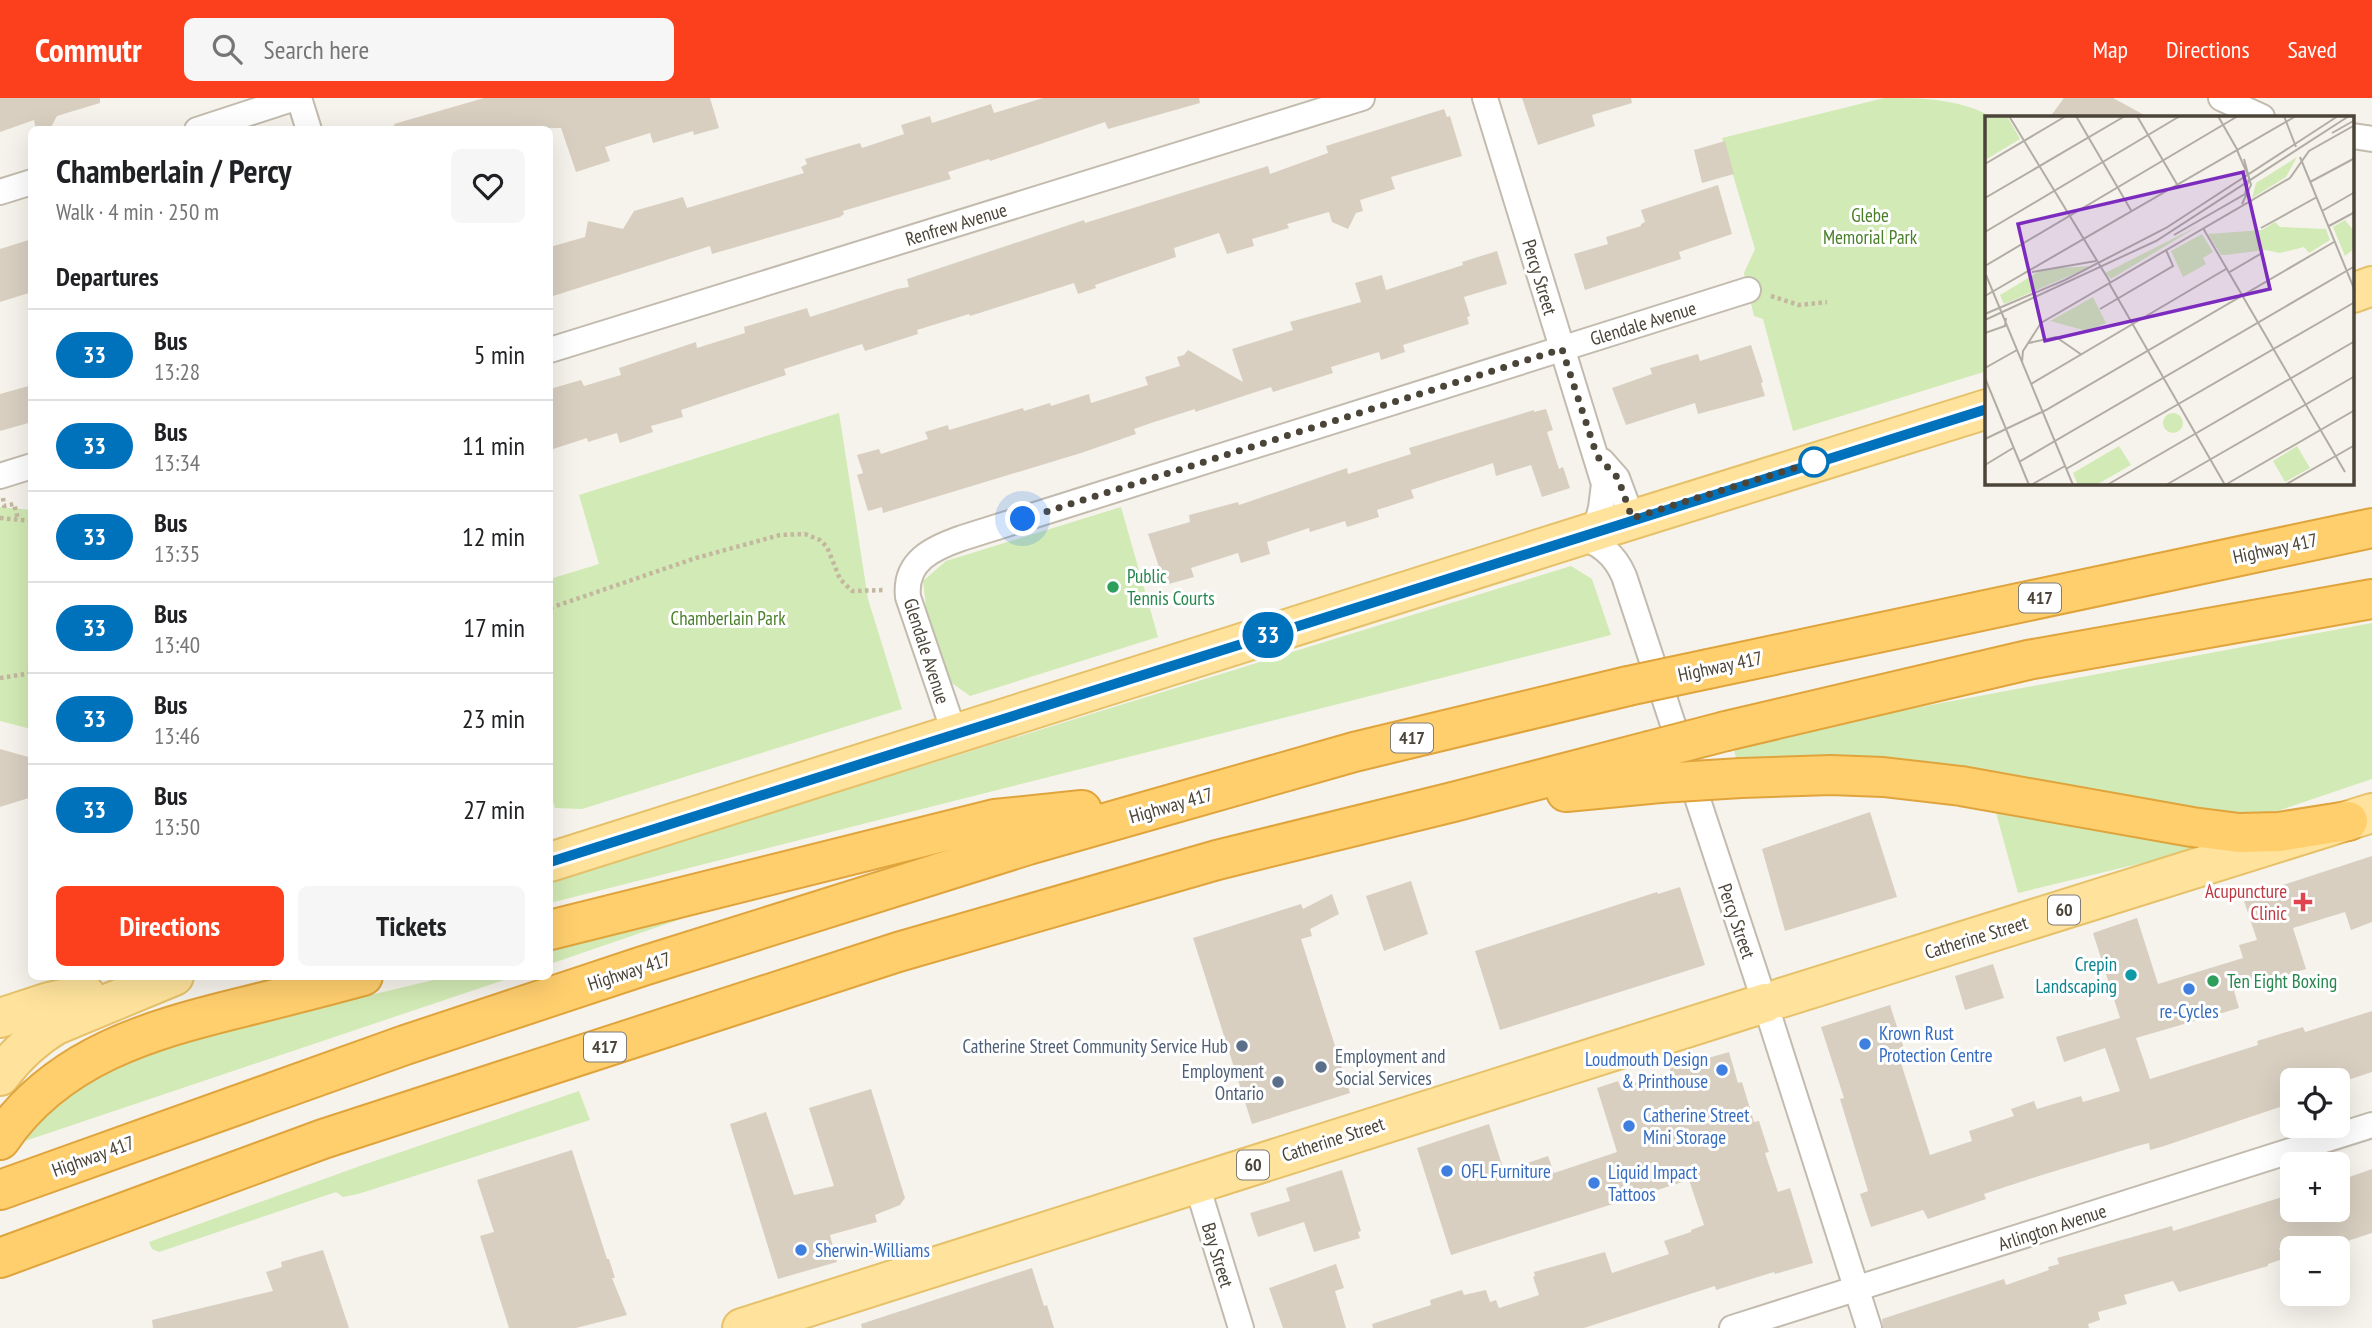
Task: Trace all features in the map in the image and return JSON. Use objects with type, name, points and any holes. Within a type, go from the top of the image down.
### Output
[{"type":"highway","name":"Highway 417","points":[[3,1189],[393,1049],[643,966],[1028,845],[1354,752],[1628,685],[2372,528]]},
{"type":"highway","name":"417","points":[[0,1258],[323,1139],[898,952],[1217,860],[1453,802],[1654,767],[1726,731],[2028,660],[2372,599]]},
{"type":"highway","points":[[1654,767],[1741,778],[1831,775],[1883,777],[1961,786],[2172,824],[2239,833],[2279,831],[2360,817]]},
{"type":"highway","points":[[553,929],[995,819],[1199,797]]},
{"type":"highway","points":[[0,1140],[27,1105],[51,1085],[79,1064],[125,1042],[206,1016],[347,980]]},
{"type":"main road","points":[[2354,293],[2372,286]]},
{"type":"main road","points":[[553,861],[1632,518],[1985,410]]},
{"type":"main road","name":"Catherine Street","points":[[741,1328],[1196,1182],[2360,817]]},
{"type":"main road","points":[[0,1018],[49,1002],[142,980]]},
{"type":"main road","points":[[0,1076],[25,1048],[57,1025],[164,980]]},
{"type":"street","points":[[210,126],[297,98],[308,126]]},
{"type":"street","name":"Renfrew Avenue","points":[[553,349],[1362,98]]},
{"type":"street","name":"Percy Street","points":[[1485,98],[1604,484],[1601,508],[1586,533],[1591,540],[1612,555],[1624,576],[1773,1001],[1869,1328]]},
{"type":"street","points":[[2221,98],[2260,116]]},
{"type":"street","points":[[2354,136],[2372,139]]},
{"type":"street","points":[[0,192],[28,183]]},
{"type":"street","name":"Glendale Avenue","points":[[955,735],[926,653],[907,588],[909,575],[922,555],[950,542],[1748,290]]},
{"type":"street","name":"Percy Street","points":[[1597,456],[1618,478],[1632,518]]},
{"type":"street","points":[[1,484],[28,468]]},
{"type":"street","name":"Arlington Avenue","points":[[1732,1328],[2372,1125]]},
{"type":"street","name":"Bay Street","points":[[1196,1182],[1241,1328]]},
{"type":"path","points":[[1748,290],[1759,296],[1767,295],[1799,305],[1827,302]]},
{"type":"path","points":[[1,484],[4,506],[14,503],[18,519]]},
{"type":"path","points":[[0,518],[28,520]]},
{"type":"path","points":[[553,607],[696,558],[780,535],[805,534],[820,540],[827,548],[840,579],[852,591],[907,588]]},
{"type":"path","points":[[0,678],[28,674]]},
{"type":"green space","name":"Glebe Memorial Park","points":[[1884,98],[1953,103],[1990,116],[1985,116],[1985,372],[1793,431],[1763,319],[1754,316],[1744,273],[1755,249],[1722,138]]},
{"type":"green space","name":"Chamberlain Park","points":[[839,413],[868,599],[902,709],[582,809],[555,808],[553,578],[599,564],[579,495]]},
{"type":"green space","points":[[0,507],[28,510],[28,728],[0,721]]},
{"type":"green space","points":[[1121,507],[1158,637],[970,696],[949,681],[927,615],[923,581],[946,561]]},
{"type":"green space","points":[[1571,566],[1592,579],[1611,635],[553,902],[553,880]]},
{"type":"green space","points":[[2372,623],[2372,779],[2230,827],[1739,770],[1732,742]]},
{"type":"green space","points":[[1995,809],[2217,845],[2018,893]]},
{"type":"green space","points":[[679,916],[681,919],[553,963],[553,949]]},
{"type":"green space","points":[[433,980],[504,980],[25,1141],[54,1106],[96,1076],[140,1057],[232,1028]]},
{"type":"green space","points":[[579,1091],[590,1120],[358,1194],[343,1197],[336,1192],[159,1252],[152,1249],[149,1242],[360,1166]]},
{"type":"building","points":[[0,98],[100,98],[100,103],[57,116],[52,126],[35,126],[34,120],[0,132]]},
{"type":"building","points":[[484,98],[710,98],[719,128],[694,135],[693,131],[653,143],[650,133],[605,147],[610,161],[576,172],[561,128],[394,124]]},
{"type":"building","points":[[1043,98],[1199,98],[1200,103],[1108,129],[1105,122],[990,161],[989,159],[948,172],[951,179],[843,211],[844,214],[840,217],[712,254],[710,246],[553,296],[553,246],[585,237],[588,221],[623,229],[634,211],[683,197],[687,208],[804,173],[801,167],[807,164],[805,159],[860,143],[862,148],[904,134],[901,125],[930,116],[932,123],[991,104],[994,113]]},
{"type":"building","points":[[1522,98],[1631,98],[1632,103],[1592,115],[1595,126],[1538,145]]},
{"type":"building","points":[[2064,98],[2113,98],[2146,116],[2051,116]]},
{"type":"building","points":[[1444,109],[1447,117],[1450,116],[1462,156],[1391,177],[1395,189],[1360,200],[1363,211],[1356,213],[1348,229],[1332,222],[1329,212],[1287,224],[1289,228],[1252,239],[1254,246],[1227,254],[1219,233],[1174,248],[1176,257],[1095,285],[1096,288],[1078,294],[1074,283],[917,330],[918,334],[865,351],[862,344],[784,369],[786,375],[681,410],[683,417],[651,426],[653,432],[620,443],[617,433],[588,442],[587,438],[553,449],[553,388],[581,380],[584,386],[621,375],[619,368],[696,342],[697,348],[745,333],[744,327],[807,308],[810,317],[909,287],[907,279],[1084,220],[1085,223],[1268,166],[1270,174],[1328,153],[1326,146]]},
{"type":"building","points":[[1725,141],[1734,174],[1702,183],[1694,150]]},
{"type":"building","points":[[1718,185],[1732,234],[1679,252],[1681,259],[1585,290],[1574,254],[1608,244],[1606,237],[1641,226],[1645,222],[1641,210]]},
{"type":"building","points":[[28,240],[28,293],[0,302],[0,249]]},
{"type":"building","points":[[1497,251],[1507,284],[1464,297],[1470,316],[1467,317],[1469,324],[1403,345],[1405,352],[1381,360],[1379,352],[1331,367],[1333,373],[1273,392],[1271,387],[1195,412],[1195,409],[1151,423],[1134,429],[1136,434],[1081,453],[883,513],[882,507],[868,511],[857,475],[863,473],[857,455],[879,449],[881,454],[928,439],[925,432],[948,425],[949,430],[1023,408],[1024,411],[1050,403],[1051,406],[1089,394],[1091,403],[1148,385],[1145,377],[1180,366],[1177,357],[1188,350],[1243,382],[1232,349],[1293,330],[1290,322],[1361,302],[1355,283],[1382,275],[1386,290]]},
{"type":"building","points":[[1751,345],[1765,396],[1698,414],[1695,403],[1626,425],[1612,388],[1652,374],[1650,368],[1698,354],[1700,361]]},
{"type":"building","points":[[28,386],[28,423],[0,431],[0,394]]},
{"type":"building","points":[[1546,409],[1553,430],[1547,432],[1559,469],[1563,467],[1570,488],[1542,497],[1531,465],[1496,476],[1493,463],[1411,490],[1414,498],[1377,510],[1379,517],[1347,527],[1345,521],[1310,532],[1309,528],[1267,542],[1270,554],[1241,563],[1238,553],[1191,568],[1194,577],[1165,585],[1148,534],[1190,522],[1189,515],[1238,502],[1239,505],[1347,468],[1348,474],[1411,454],[1409,448],[1534,410]]},
{"type":"building","points":[[0,749],[28,757],[28,798],[0,807]]},
{"type":"building","points":[[1870,812],[1897,897],[1785,931],[1762,849]]},
{"type":"building","points":[[2372,856],[2372,922],[2351,930],[2345,912],[2293,928],[2306,969],[2234,991],[2239,1008],[2136,1038],[2150,1079],[2258,1045],[2257,1041],[2303,1027],[2305,1032],[2372,1011],[2372,1072],[2350,1079],[2350,1068],[2280,1068],[2280,1107],[2150,1150],[2149,1143],[2042,1175],[1984,1194],[1986,1199],[1928,1219],[1923,1210],[1871,1227],[1860,1194],[1868,1191],[1840,1099],[1844,1098],[1821,1027],[1890,1005],[1908,1061],[1901,1063],[1930,1155],[1972,1141],[1969,1131],[2014,1116],[2011,1109],[2034,1101],[2037,1109],[2081,1096],[2083,1102],[2120,1091],[2105,1048],[2064,1062],[2056,1037],[2120,1018],[2093,933],[2137,918],[2158,984],[2243,958],[2239,945],[2257,940],[2243,898]]},
{"type":"building","points":[[1411,881],[1428,934],[1384,951],[1366,896]]},
{"type":"building","points":[[1680,887],[1705,965],[1500,1030],[1475,951]]},
{"type":"building","points":[[1332,894],[1339,914],[1310,929],[1312,936],[1301,939],[1350,1093],[1252,1124],[1193,938],[1301,904],[1303,909]]},
{"type":"building","points":[[1993,964],[2004,998],[1965,1010],[1955,976]]},
{"type":"building","points":[[1729,1052],[1738,1083],[1742,1082],[1754,1122],[1759,1121],[1769,1152],[1765,1153],[1778,1192],[1790,1188],[1813,1263],[1716,1290],[1715,1286],[1584,1328],[1373,1328],[1372,1324],[1431,1305],[1430,1300],[1462,1290],[1464,1295],[1486,1290],[1490,1302],[1496,1300],[1499,1308],[1539,1295],[1534,1272],[1605,1252],[1612,1273],[1669,1254],[1664,1241],[1704,1225],[1689,1180],[1451,1255],[1417,1148],[1489,1124],[1504,1171],[1548,1156],[1554,1173],[1617,1152],[1597,1088],[1618,1081],[1621,1087],[1670,1072],[1670,1065],[1690,1059],[1691,1063]]},
{"type":"building","points":[[871,1089],[905,1198],[900,1205],[875,1215],[877,1222],[830,1235],[837,1262],[778,1279],[730,1124],[766,1112],[794,1195],[834,1186],[809,1108]]},
{"type":"building","points":[[572,1150],[615,1278],[612,1278],[627,1315],[576,1328],[509,1328],[480,1236],[494,1232],[477,1180]]},
{"type":"building","points":[[2372,1169],[2372,1233],[2350,1240],[2350,1236],[2280,1236],[2280,1260],[2268,1266],[2179,1292],[2173,1281],[2124,1295],[2127,1304],[2098,1312],[2100,1320],[2088,1324],[2089,1328],[1883,1328],[1882,1319],[2004,1279],[2006,1285],[2049,1270],[2048,1267],[2059,1264],[2057,1258],[2172,1226],[2173,1231],[2280,1198],[2280,1222],[2350,1222],[2350,1177]]},
{"type":"building","points":[[1342,1170],[1361,1231],[1358,1232],[1360,1238],[1314,1252],[1304,1222],[1258,1237],[1250,1213],[1290,1201],[1286,1188]]},
{"type":"building","points":[[323,1250],[349,1328],[153,1328],[152,1320],[273,1291],[266,1272],[282,1267],[281,1262]]},
{"type":"building","points":[[1336,1264],[1344,1288],[1335,1291],[1346,1328],[1283,1328],[1269,1288]]},
{"type":"building","points":[[1032,1268],[1054,1328],[862,1328],[861,1324]]},
{"type":"bus line","name":"33","points":[[553,861],[1093,692],[1577,535],[1985,410]]},
{"type":"place","name":"Public Tennis Courts","points":[[1113,587]]},
{"type":"place","name":"Acupuncture Clinic","points":[[2303,902]]},
{"type":"place","name":"Crepin Landscaping","points":[[2131,975]]},
{"type":"place","name":"Ten Eight Boxing","points":[[2213,981]]},
{"type":"place","name":"re-Cycles","points":[[2189,989]]},
{"type":"place","name":"Krown Rust Protection Centre","points":[[1865,1044]]},
{"type":"place","name":"Catherine Street Community Service Hub","points":[[1242,1046]]},
{"type":"place","name":"Employment and Social Services","points":[[1321,1067]]},
{"type":"place","name":"Loudmouth Design & Printhouse","points":[[1722,1070]]},
{"type":"place","name":"Employment Ontario","points":[[1278,1082]]},
{"type":"place","name":"Catherine Street Mini Storage","points":[[1629,1126]]},
{"type":"place","name":"OFL Furniture","points":[[1447,1171]]},
{"type":"place","name":"Liquid Impact Tattoos","points":[[1594,1183]]},
{"type":"place","name":"Sherwin-Williams","points":[[801,1250]]},
{"type":"route","points":[[1023,519],[1562,349],[1597,456],[1618,478],[1632,518],[1814,462]]}]
